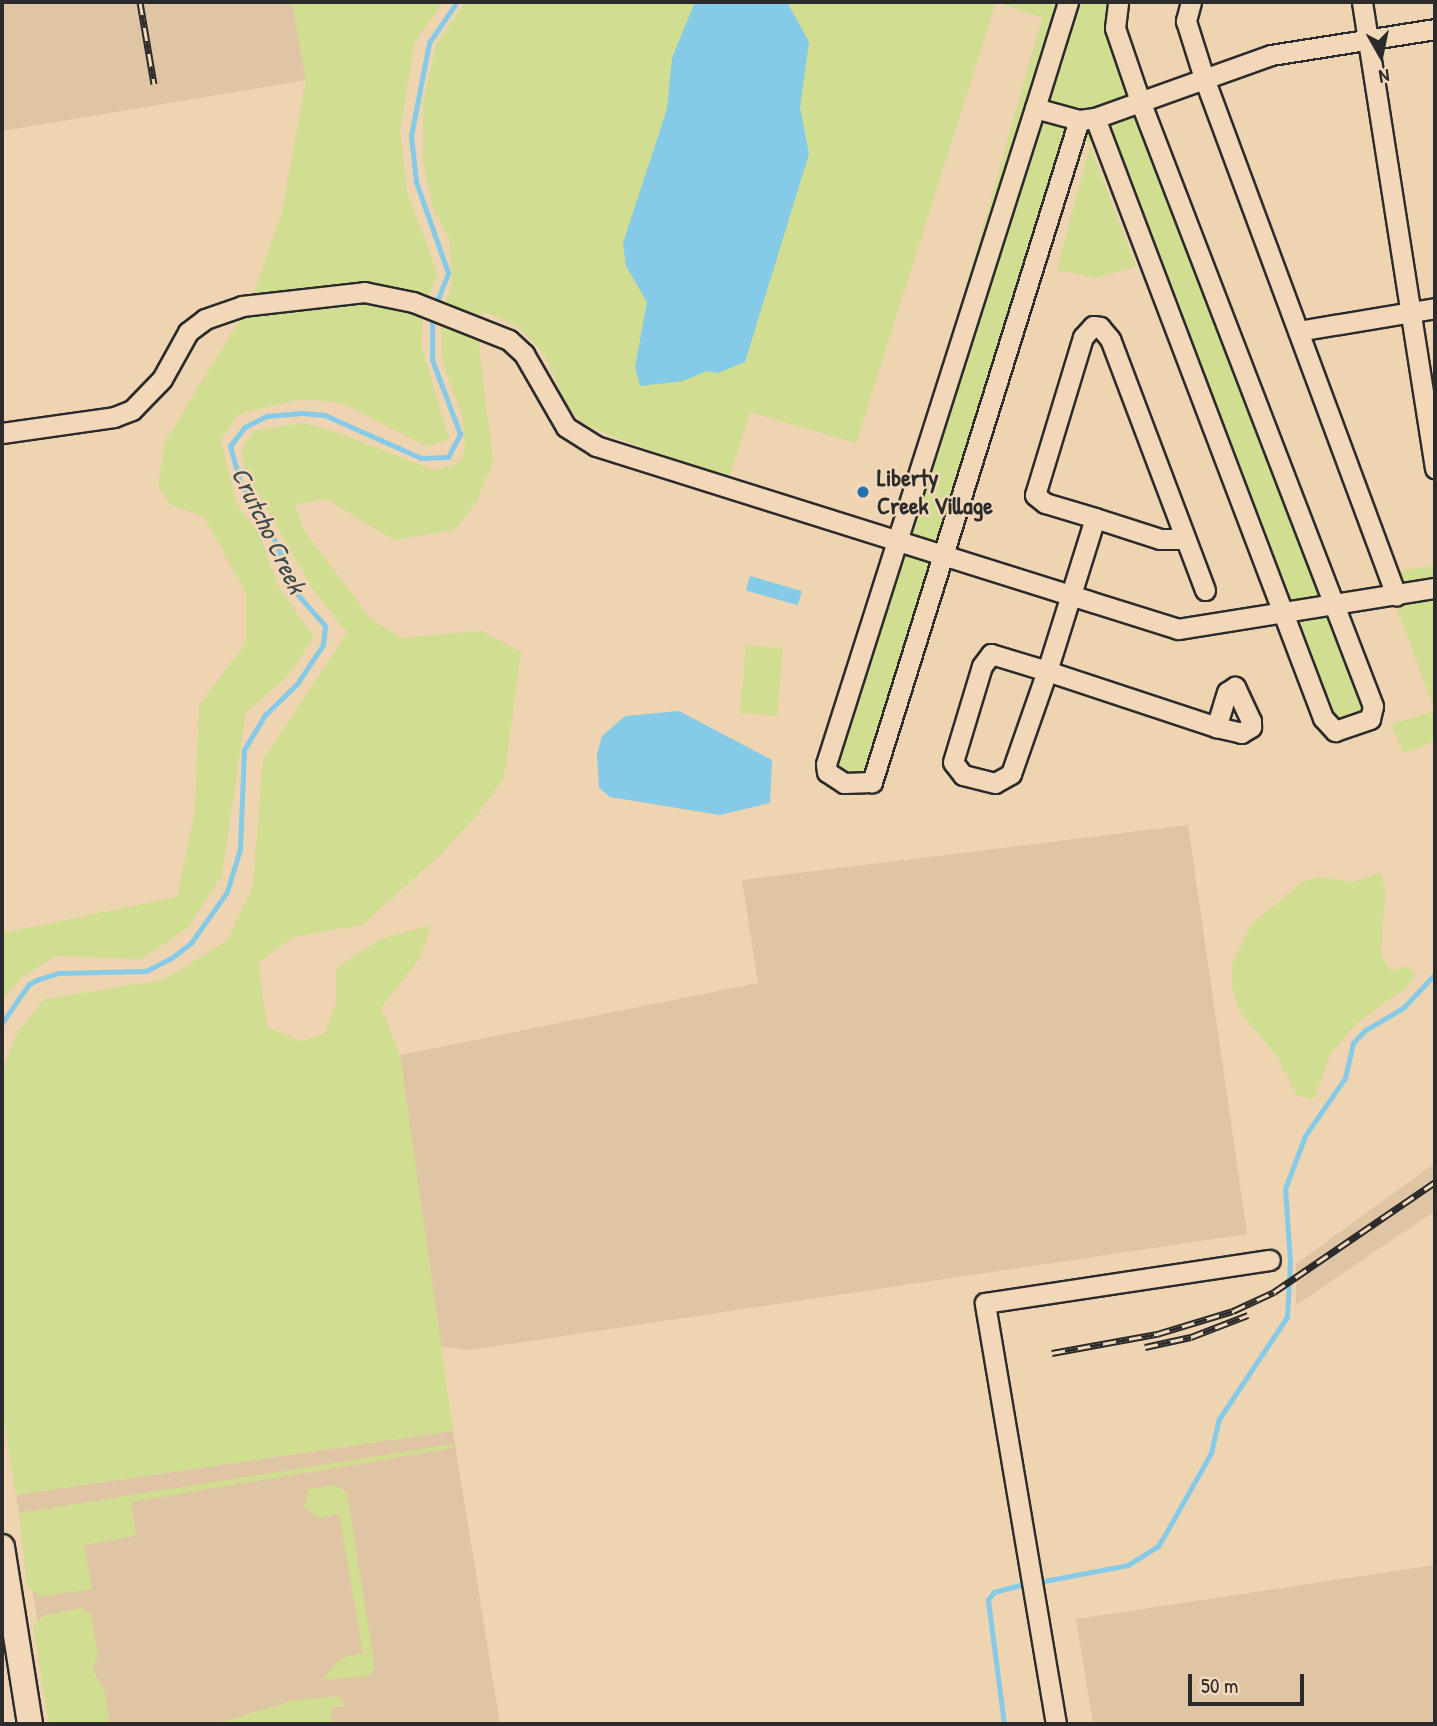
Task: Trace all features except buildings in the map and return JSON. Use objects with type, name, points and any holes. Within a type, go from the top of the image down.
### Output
[{"type":"main road","points":[[2,1547],[30,1724]]},
{"type":"street","points":[[1068,2],[826,764],[827,772],[844,783],[872,782],[943,556],[1087,119]]},
{"type":"street","points":[[1087,119],[1284,613],[1323,718],[1328,728],[1343,730],[1370,719],[1374,713],[1335,605],[1140,102],[1115,28],[1118,2]]},
{"type":"street","points":[[1191,2],[1186,21],[1204,78],[1396,595]]},
{"type":"street","points":[[1362,2],[1435,468]]},
{"type":"street","points":[[1035,108],[1087,119],[1271,55],[1435,29]]},
{"type":"street","points":[[2,433],[114,417],[132,410],[162,379],[188,332],[205,319],[242,306],[364,292],[423,306],[509,340],[524,354],[565,427],[596,446],[1178,629],[1435,588]]},
{"type":"street","points":[[1298,331],[1435,308]]},
{"type":"street","points":[[1185,539],[1160,539],[1045,503],[1035,495],[1083,337],[1093,326],[1100,327],[1110,339],[1205,590]]},
{"type":"street","points":[[1096,518],[1047,671],[1011,774],[995,783],[955,769],[953,762],[985,658],[998,655],[1047,671],[1216,727]]},
{"type":"street","points":[[1056,1724],[985,1303],[1270,1260]]},
{"type":"shaded area","points":[[2,2],[292,2],[306,80],[2,131]]},
{"type":"shaded area","points":[[1188,825],[1247,1234],[469,1350],[441,1347],[400,1055],[758,983],[742,880]]},
{"type":"shaded area","points":[[1435,1163],[1435,1211],[1296,1305],[1296,1264]]},
{"type":"shaded area","points":[[453,1431],[500,1724],[55,1724],[16,1495]]},
{"type":"shaded area","points":[[1435,1565],[1435,1724],[1093,1724],[1076,1619]]},
{"type":"green space","points":[[292,2],[443,2],[414,44],[400,131],[407,192],[438,274],[423,308],[421,344],[449,440],[426,446],[342,403],[301,399],[238,414],[221,439],[236,503],[260,535],[278,586],[314,637],[287,677],[246,712],[222,875],[188,928],[142,959],[56,956],[22,977],[2,1000],[2,933],[177,897],[195,811],[199,705],[246,643],[246,593],[204,517],[169,504],[158,486],[165,441],[250,304],[282,212],[306,80]]},
{"type":"green space","points":[[465,2],[996,2],[856,443],[750,412],[729,478],[608,435],[581,422],[564,401],[545,355],[516,325],[482,311],[479,349],[493,461],[476,503],[454,530],[394,540],[326,499],[295,504],[303,529],[371,619],[400,638],[482,631],[521,652],[504,778],[478,814],[438,857],[362,925],[293,937],[258,963],[267,1027],[301,1041],[324,1034],[336,1004],[336,968],[381,939],[431,925],[420,958],[381,1008],[400,1055],[453,1431],[16,1495],[2,1410],[2,1074],[15,1036],[44,999],[163,980],[227,941],[253,886],[263,760],[347,633],[312,588],[245,471],[242,450],[253,431],[302,423],[331,430],[434,470],[457,464],[465,451],[462,416],[443,364],[440,317],[452,286],[450,240],[433,208],[423,161],[423,102],[436,45]]},
{"type":"green space","points":[[996,2],[1114,2],[1108,18],[1364,712],[1333,726],[1107,140],[1067,144],[869,779],[830,769],[1042,18]]},
{"type":"green space","points":[[1090,146],[1136,266],[1097,278],[1057,270]]},
{"type":"green space","points":[[1435,566],[1435,711],[1382,568],[1398,571]]},
{"type":"green space","points":[[746,645],[783,648],[777,716],[740,713]]},
{"type":"green space","points":[[1435,711],[1435,741],[1404,753],[1391,724]]},
{"type":"green space","points":[[1380,873],[1385,890],[1381,954],[1390,970],[1409,967],[1415,974],[1407,987],[1358,1022],[1330,1054],[1314,1099],[1297,1096],[1277,1056],[1242,1014],[1233,994],[1232,964],[1252,924],[1302,882],[1320,877],[1352,882]]},
{"type":"green space","points":[[453,1444],[454,1448],[131,1502],[136,1536],[84,1545],[92,1589],[40,1597],[27,1586],[19,1513]]},
{"type":"green space","points":[[336,1485],[347,1492],[375,1669],[368,1676],[322,1680],[341,1658],[363,1653],[339,1514],[317,1518],[304,1507],[308,1489]]},
{"type":"green space","points":[[82,1608],[91,1614],[98,1657],[92,1670],[104,1688],[109,1720],[106,1724],[49,1724],[33,1626],[44,1615]]},
{"type":"green space","points":[[339,1696],[345,1706],[330,1708],[332,1723],[215,1724],[291,1701]]},
{"type":"water","points":[[695,2],[787,2],[809,42],[800,107],[809,154],[745,362],[718,373],[707,371],[683,381],[640,386],[635,367],[647,302],[626,266],[623,243],[667,109],[672,58]]},
{"type":"water","points":[[750,576],[802,591],[798,605],[746,590]]},
{"type":"water","points":[[679,711],[772,760],[770,803],[720,815],[610,797],[599,788],[597,754],[602,736],[625,716]]},
{"type":"waterway","name":"Crutcho Creek","points":[[435,306],[448,273],[416,182],[411,136],[429,43],[457,2]]},
{"type":"waterway","name":"Crutcho Creek","points":[[2,1023],[29,984],[37,980],[59,973],[146,971],[170,959],[191,943],[227,892],[240,849],[244,750],[265,715],[297,684],[323,645],[325,626],[298,595],[262,512],[241,486],[230,446],[245,427],[267,416],[302,413],[325,415],[421,458],[448,457],[460,434],[432,360],[432,314]]},
{"type":"waterway","points":[[1039,1582],[1128,1565],[1158,1546],[1211,1453],[1219,1419],[1287,1317],[1290,1261],[1285,1189],[1305,1136],[1345,1078],[1353,1043],[1364,1031],[1403,1008],[1435,974]]},
{"type":"waterway","points":[[1004,1724],[988,1600],[994,1592],[1027,1583]]},
{"type":"railway","points":[[140,2],[154,84]]},
{"type":"railway","points":[[1052,1353],[1157,1334],[1233,1311],[1274,1292],[1435,1182]]},
{"type":"railway","points":[[1145,1347],[1191,1337],[1248,1315]]},
{"type":"place","name":"Liberty Creek Village","points":[[863,492]]}]
